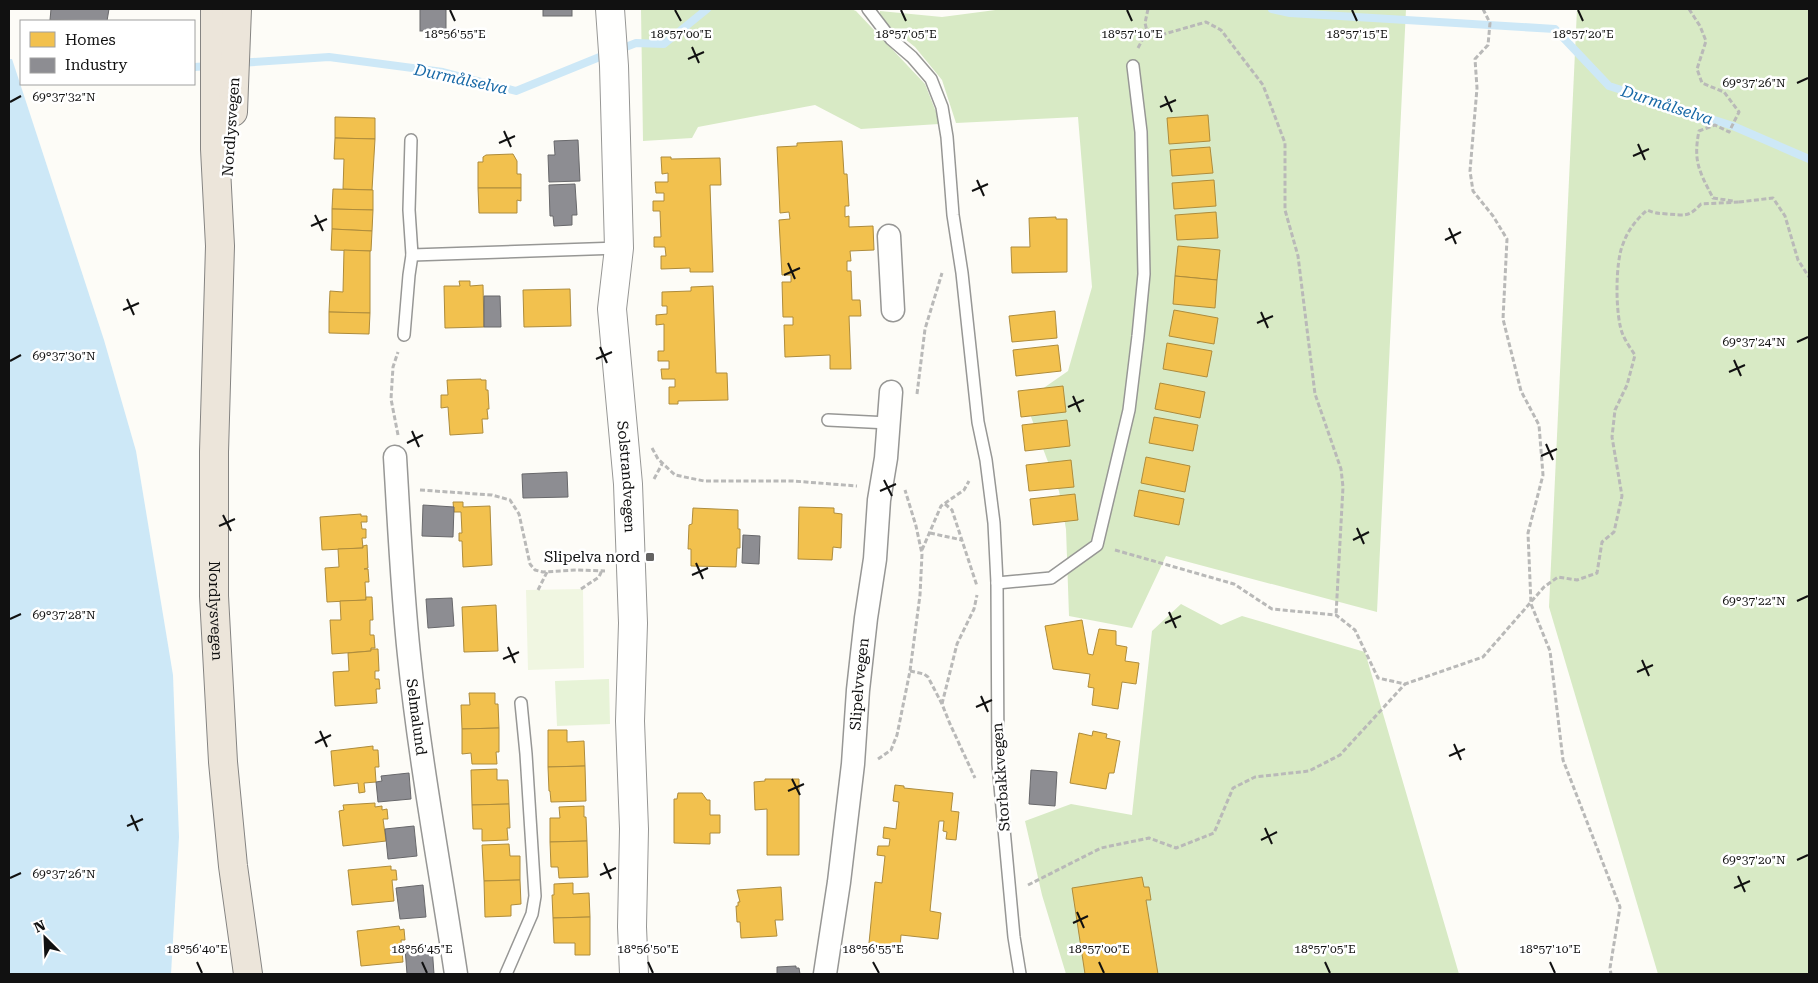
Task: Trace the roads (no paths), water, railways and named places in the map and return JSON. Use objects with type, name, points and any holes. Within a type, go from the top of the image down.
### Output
[{"type":"highway","name":"Nordlysvegen","points":[[215,9],[215,149],[220,246],[214,452],[215,606],[222,762],[233,866],[248,974]]},
{"type":"highway","name":"Nordlysvegen","points":[[220,246],[231,147],[237,9]]},
{"type":"street","name":"Solstrandvegen","points":[[610,9],[614,66],[619,248],[612,309],[628,484],[633,623],[630,721],[634,819],[632,927],[634,974]]},
{"type":"street","points":[[889,236],[893,310]]},
{"type":"street","name":"Slipelvvegen","points":[[825,974],[839,882],[852,770],[858,690],[875,559],[891,392]]},
{"type":"street","name":"Selmalund","points":[[395,457],[409,656],[435,846],[456,974]]},
{"type":"lane","name":"Storbakkvegen","points":[[868,9],[891,38],[922,67],[936,90],[942,107],[948,136],[957,248],[962,273],[978,422],[986,460],[994,523],[997,583],[997,746],[1014,937],[1020,974]]},
{"type":"lane","points":[[997,583],[1051,578],[1097,545],[1129,410],[1144,274],[1141,132],[1133,66]]},
{"type":"lane","points":[[404,335],[408,275],[412,255],[410,210],[411,140]]},
{"type":"lane","points":[[412,255],[619,248]]},
{"type":"lane","points":[[828,420],[889,423]]},
{"type":"lane","points":[[506,974],[532,914],[535,896],[521,703]]},
{"type":"water","points":[[9,59],[12,59],[104,340],[136,451],[173,675],[179,837],[171,974],[9,974]]},
{"type":"waterway","name":"Durmålselva","points":[[618,50],[636,43],[664,44],[707,9]]},
{"type":"waterway","name":"Durmålselva","points":[[1272,9],[1290,13],[1555,29],[1609,86],[1733,126],[1809,159]]},
{"type":"waterway","name":"Durmålselva","points":[[239,63],[329,57],[443,72],[516,91],[607,54]]},
{"type":"waterway","name":"Durmålselva","points":[[195,67],[210,66]]},
{"type":"place","name":"Slipelva nord","points":[[650,557]]}]
